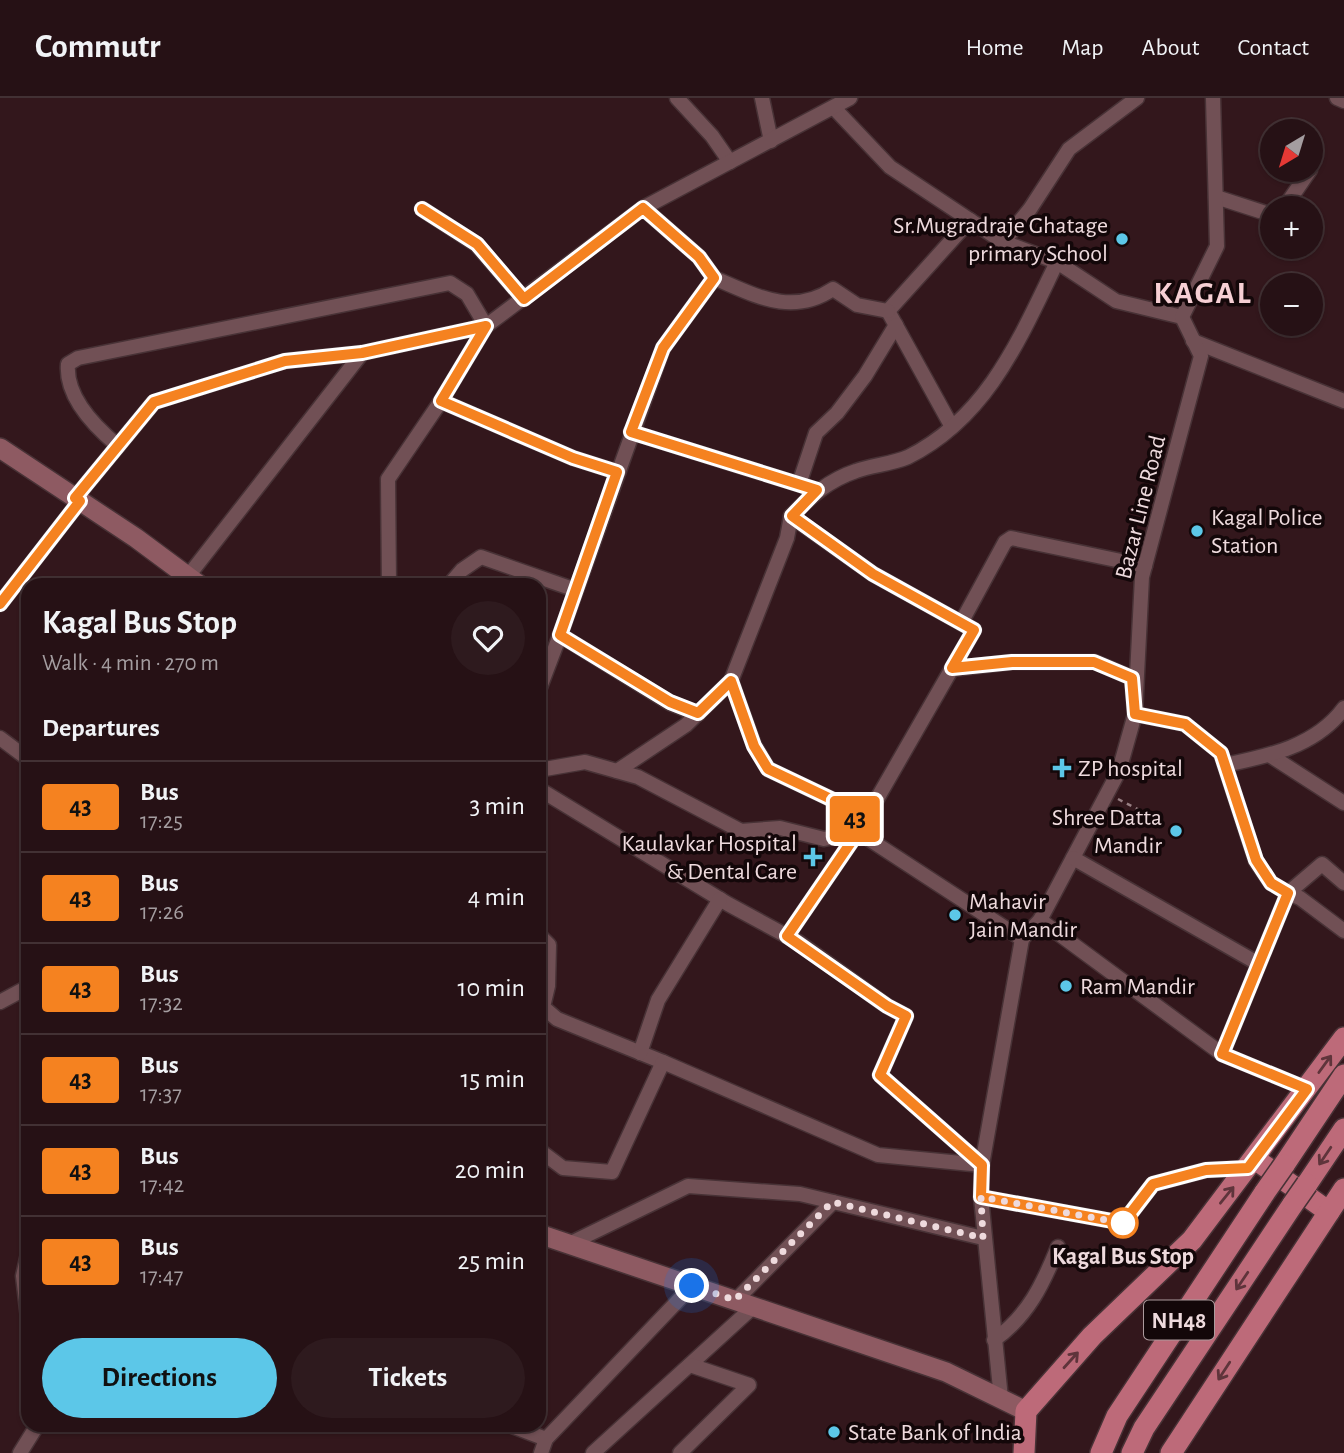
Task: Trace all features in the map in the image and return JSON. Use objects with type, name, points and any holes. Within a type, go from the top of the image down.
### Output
[{"type":"highway","points":[[1024,1453],[1026,1411],[1092,1336],[1192,1240],[1252,1164],[1344,1038]]},
{"type":"highway","name":"NH48","points":[[1101,1453],[1117,1416],[1344,1075]]},
{"type":"highway","name":"NH48","points":[[1132,1453],[1144,1428],[1344,1129]]},
{"type":"highway","points":[[1252,1164],[1329,1212]]},
{"type":"highway","points":[[1171,1453],[1344,1189]]},
{"type":"main road","points":[[0,448],[78,499],[186,578]]},
{"type":"main road","points":[[546,1236],[946,1372],[1026,1411]]},
{"type":"street","points":[[677,98],[712,136],[730,162]]},
{"type":"street","points":[[762,98],[771,141]]},
{"type":"street","points":[[0,604],[154,402],[285,361],[362,353],[486,326],[643,208],[850,98]]},
{"type":"street","points":[[1003,242],[1030,209],[1069,149],[1137,98]]},
{"type":"street","points":[[1182,317],[1217,246],[1213,98]]},
{"type":"street","points":[[1337,98],[1344,101]]},
{"type":"street","points":[[834,108],[890,167],[1003,242],[1057,262],[1116,301],[1182,317]]},
{"type":"street","points":[[1216,197],[1260,211]]},
{"type":"street","points":[[643,208],[699,257],[714,278],[774,302],[815,301],[833,289],[857,305],[888,311],[952,427]]},
{"type":"street","points":[[422,209],[477,244],[524,299]]},
{"type":"street","points":[[888,311],[970,220]]},
{"type":"street","points":[[617,771],[686,725],[731,681],[792,516],[817,490],[855,471],[906,457],[952,427],[1007,364],[1057,262]]},
{"type":"street","points":[[546,672],[663,348],[714,278]]},
{"type":"street","points":[[118,446],[93,425],[81,406],[67,373],[68,364],[78,358],[450,283],[467,294],[486,326]]},
{"type":"street","points":[[1182,317],[1193,341],[1344,401]]},
{"type":"street","points":[[799,484],[816,433],[836,414],[865,376],[896,325]]},
{"type":"street","points":[[388,578],[387,479],[441,401],[486,326]]},
{"type":"street","name":"Bazar Line Road","points":[[1135,714],[1145,566],[1201,356],[1193,341]]},
{"type":"street","points":[[192,578],[362,353]]},
{"type":"street","points":[[441,401],[573,458],[617,472]]},
{"type":"street","points":[[631,432],[817,490]]},
{"type":"street","points":[[787,936],[858,832],[974,630],[873,574],[792,516]]},
{"type":"street","points":[[961,623],[1005,542],[1011,538],[1145,566]]},
{"type":"street","points":[[455,578],[481,557],[541,578]]},
{"type":"street","points":[[546,580],[576,590]]},
{"type":"street","points":[[560,635],[670,702],[698,713]]},
{"type":"street","points":[[952,668],[1012,662],[1094,662],[1132,678],[1135,714],[1119,771],[1040,920],[1021,939],[982,1165],[983,1238],[1001,1399]]},
{"type":"street","points":[[731,681],[754,746],[768,769],[852,809],[858,832],[1021,939]]},
{"type":"street","points":[[1226,765],[1271,756],[1306,742],[1344,708]]},
{"type":"street","points":[[1135,714],[1185,724],[1221,753],[1256,860],[1271,883],[1300,898],[1344,931]]},
{"type":"street","points":[[0,738],[21,754]]},
{"type":"street","points":[[1271,756],[1344,803]]},
{"type":"street","points":[[546,769],[584,762],[638,777],[741,831],[780,828],[824,839],[858,832]]},
{"type":"street","points":[[546,793],[720,900],[787,936],[887,1006],[906,1016],[880,1075],[982,1165]]},
{"type":"street","points":[[1073,858],[1259,964]]},
{"type":"street","points":[[1222,1054],[1288,893],[1322,864],[1344,883]]},
{"type":"street","points":[[640,1053],[658,1000],[720,900]]},
{"type":"street","points":[[1040,920],[1222,1054],[1307,1089]]},
{"type":"street","points":[[546,942],[549,945],[546,992]]},
{"type":"street","points":[[0,1002],[21,991]]},
{"type":"street","points":[[546,1011],[557,1019],[878,1155],[982,1165]]},
{"type":"street","points":[[546,1155],[563,1168],[612,1172],[663,1062]]},
{"type":"street","points":[[981,1197],[1123,1223],[1153,1184],[1206,1170],[1252,1164]]},
{"type":"street","points":[[569,1244],[688,1186],[800,1194],[983,1238]]},
{"type":"street","points":[[593,1453],[690,1365],[832,1202]]},
{"type":"street","points":[[994,1340],[1013,1327],[1039,1292],[1058,1247]]},
{"type":"street","points":[[521,1432],[543,1446],[692,1286]]},
{"type":"street","points":[[680,1453],[749,1385],[690,1365]]},
{"type":"street","points":[[20,1453],[33,1432]]},
{"type":"path","points":[[1107,793],[1149,815]]},
{"type":"bus line","name":"43","points":[[0,604],[80,501],[75,498],[154,402],[285,361],[362,353],[486,326],[441,401],[573,458],[617,472],[560,635],[604,665],[670,702],[698,713],[731,681],[754,746],[768,769],[852,809],[858,832],[787,936],[887,1006],[906,1016],[880,1075],[982,1165],[981,1197],[1123,1223],[1153,1184],[1206,1170],[1248,1168],[1307,1089],[1222,1054],[1288,893],[1271,883],[1256,860],[1221,753],[1185,724],[1135,714],[1132,678],[1094,662],[1012,662],[952,668],[974,630],[873,574],[792,516],[817,490],[631,432],[663,348],[714,278],[699,257],[643,208],[524,299],[477,244],[422,209]]},
{"type":"place","name":"Sr.Mugradraje Ghatage primary School","points":[[1122,239]]},
{"type":"place","name":"Kagal Police Station","points":[[1197,531]]},
{"type":"place","name":"ZP hospital","points":[[1062,768]]},
{"type":"place","name":"Shree Datta Mandir","points":[[1176,831]]},
{"type":"place","name":"Kaulavkar Hospital & Dental Care","points":[[813,857]]},
{"type":"place","name":"Mahavir Jain Mandir","points":[[955,915]]},
{"type":"place","name":"Ram Mandir","points":[[1066,986]]},
{"type":"place","name":"Kagal Bus Stop","points":[[1123,1223]]},
{"type":"place","name":"State Bank of India","points":[[834,1432]]},
{"type":"district","name":"KAGAL","points":[[1203,292]]},
{"type":"route","points":[[692,1286],[735,1300],[832,1202],[983,1238],[981,1197],[1123,1223]]}]
